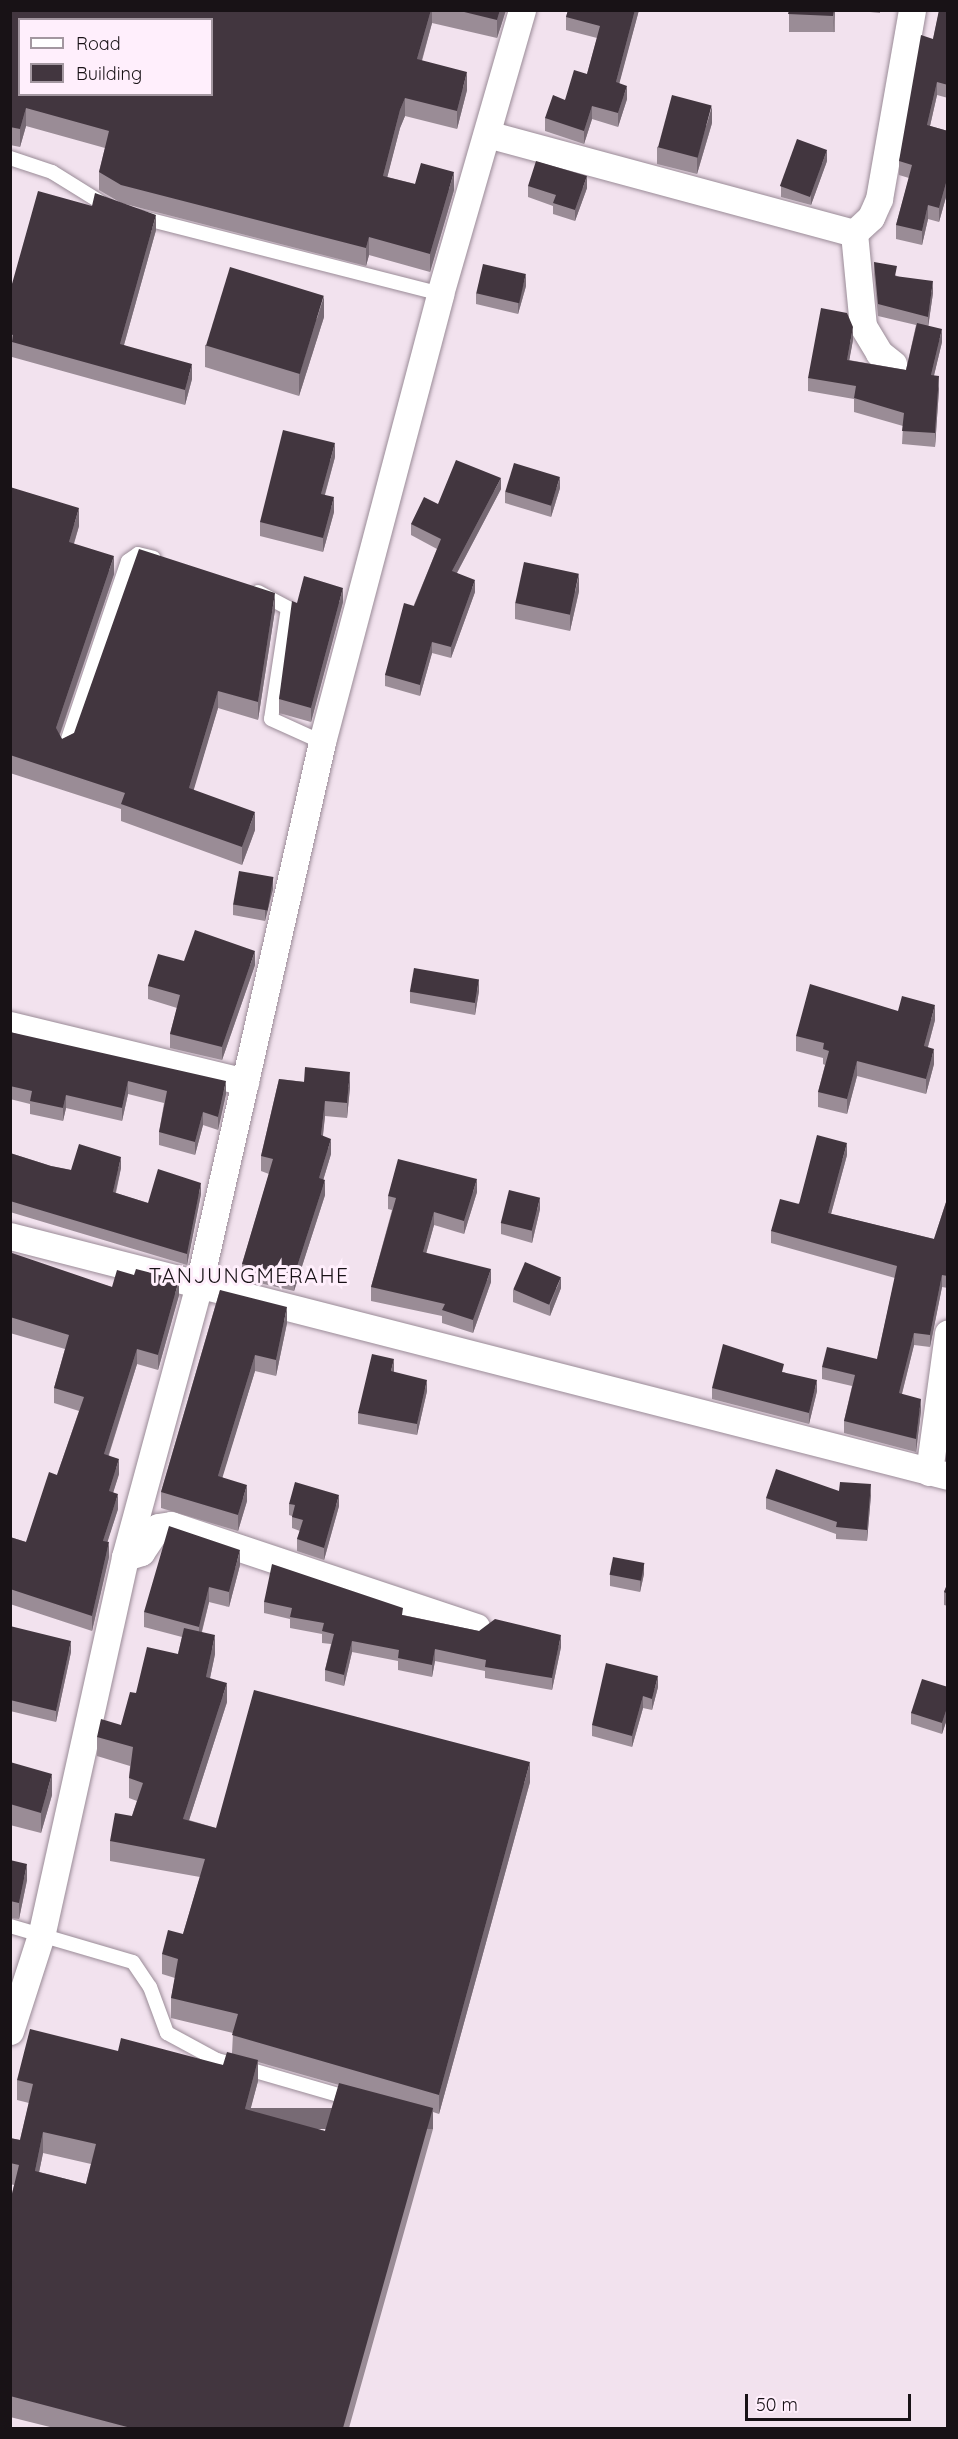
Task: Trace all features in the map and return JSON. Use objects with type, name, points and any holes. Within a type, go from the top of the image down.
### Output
[{"type":"street","points":[[10,2031],[42,1932],[125,1557],[198,1284],[322,742],[440,294],[522,10]]},
{"type":"street","points":[[854,232],[872,218],[879,199],[912,10]]},
{"type":"street","points":[[487,134],[854,232]]},
{"type":"street","points":[[854,232],[863,326],[879,353],[893,364]]},
{"type":"street","points":[[10,1024],[245,1082]]},
{"type":"street","points":[[10,1236],[938,1474],[948,1333]]},
{"type":"street","points":[[125,1557],[141,1552],[158,1527],[171,1525],[476,1627]]},
{"type":"lane","points":[[10,158],[52,172],[118,211],[440,294]]},
{"type":"lane","points":[[65,748],[128,561],[138,554],[165,562]]},
{"type":"lane","points":[[243,587],[288,608],[271,719],[322,742]]},
{"type":"lane","points":[[10,1926],[42,1932],[132,1962],[150,1987],[167,2033],[217,2060],[365,2102]]},
{"type":"building","points":[[10,10],[431,10],[417,59],[467,72],[457,111],[405,98],[383,176],[415,184],[421,163],[454,172],[430,254],[369,237],[366,248],[121,185],[99,172],[109,131],[26,108],[20,129],[10,127]]},
{"type":"building","points":[[456,10],[500,10],[497,20]]},
{"type":"building","points":[[568,10],[635,10],[616,82],[627,86],[618,113],[592,106],[584,131],[545,118],[553,95],[565,100],[574,70],[587,74],[600,26],[566,17]]},
{"type":"building","points":[[789,10],[834,10],[833,16],[788,14]]},
{"type":"building","points":[[939,10],[948,10],[948,85],[937,82],[927,125],[948,131],[948,176],[939,208],[928,205],[922,231],[896,225],[912,165],[899,161],[921,35],[933,39]]},
{"type":"building","points":[[672,95],[712,106],[698,158],[658,147]]},
{"type":"building","points":[[797,139],[827,150],[810,197],[780,186]]},
{"type":"building","points":[[536,161],[587,176],[575,210],[553,203],[556,195],[528,186]]},
{"type":"building","points":[[38,191],[92,206],[95,193],[156,215],[120,344],[192,364],[185,390],[12,342],[10,291]]},
{"type":"building","points":[[874,262],[897,266],[895,276],[933,281],[928,317],[878,304]]},
{"type":"building","points":[[483,264],[526,274],[519,303],[476,293]]},
{"type":"building","points":[[230,267],[324,296],[300,374],[206,345]]},
{"type":"building","points":[[821,308],[847,313],[853,327],[847,360],[906,370],[917,323],[942,329],[931,375],[939,376],[935,433],[902,431],[904,413],[854,398],[856,386],[808,378]]},
{"type":"building","points":[[283,430],[335,443],[321,494],[334,497],[323,538],[260,522]]},
{"type":"building","points":[[456,460],[501,478],[452,571],[475,580],[451,647],[432,642],[420,685],[385,675],[404,603],[414,606],[441,539],[411,524],[424,497],[438,504]]},
{"type":"building","points":[[514,463],[560,477],[551,506],[505,492]]},
{"type":"building","points":[[10,487],[79,508],[69,542],[114,556],[56,728],[62,739],[74,733],[139,549],[275,593],[258,702],[218,691],[189,788],[255,812],[242,847],[121,804],[125,793],[10,755]]},
{"type":"building","points":[[524,562],[579,574],[570,615],[515,603]]},
{"type":"building","points":[[304,576],[343,588],[311,708],[279,699],[292,601],[297,603]]},
{"type":"building","points":[[239,871],[273,877],[268,911],[233,904]]},
{"type":"building","points":[[195,930],[255,951],[222,1047],[170,1034],[180,995],[148,986],[158,954],[184,961]]},
{"type":"building","points":[[414,968],[479,979],[475,1003],[410,992]]},
{"type":"building","points":[[810,984],[898,1011],[902,996],[935,1005],[924,1046],[934,1049],[926,1079],[857,1061],[847,1099],[818,1092],[829,1051],[823,1049],[824,1043],[796,1036]]},
{"type":"building","points":[[10,1032],[226,1081],[218,1117],[203,1112],[195,1142],[159,1132],[167,1091],[128,1081],[122,1108],[66,1095],[63,1108],[30,1101],[32,1091],[10,1086]]},
{"type":"building","points":[[305,1067],[350,1072],[347,1103],[325,1101],[321,1135],[331,1139],[319,1178],[325,1180],[294,1276],[242,1264],[273,1159],[261,1156],[279,1079],[304,1082]]},
{"type":"building","points":[[817,1135],[847,1143],[828,1213],[934,1239],[948,1196],[948,1276],[942,1275],[930,1335],[914,1333],[899,1393],[921,1399],[916,1439],[844,1421],[855,1375],[822,1367],[827,1347],[877,1359],[897,1266],[771,1231],[780,1199],[799,1204]]},
{"type":"building","points":[[79,1144],[121,1157],[113,1192],[148,1203],[158,1169],[201,1183],[187,1254],[10,1201],[10,1153],[71,1170]]},
{"type":"building","points":[[398,1159],[477,1179],[464,1221],[434,1212],[423,1252],[491,1269],[473,1320],[442,1310],[445,1304],[371,1287],[396,1198],[388,1196]]},
{"type":"building","points":[[509,1190],[540,1198],[532,1231],[501,1223]]},
{"type":"building","points":[[12,1253],[112,1287],[117,1270],[134,1275],[136,1269],[179,1280],[158,1355],[137,1349],[104,1454],[119,1459],[109,1491],[118,1494],[103,1541],[109,1542],[92,1616],[10,1589],[10,1537],[26,1542],[49,1472],[57,1475],[84,1397],[54,1388],[69,1335],[10,1317],[10,1258]]},
{"type":"building","points":[[525,1262],[561,1277],[549,1305],[513,1290]]},
{"type":"building","points":[[220,1290],[287,1307],[276,1360],[255,1355],[218,1476],[247,1485],[238,1515],[161,1492]]},
{"type":"building","points":[[723,1344],[784,1364],[782,1372],[817,1380],[809,1413],[712,1388]]},
{"type":"building","points":[[372,1354],[394,1359],[391,1371],[427,1380],[417,1424],[358,1413]]},
{"type":"building","points":[[776,1469],[839,1491],[840,1482],[871,1484],[867,1530],[836,1527],[837,1522],[766,1498]]},
{"type":"building","points":[[295,1482],[339,1495],[324,1548],[297,1539],[303,1520],[292,1517],[295,1505],[289,1504]]},
{"type":"building","points":[[169,1526],[240,1550],[229,1592],[209,1587],[199,1627],[144,1612]]},
{"type":"building","points":[[613,1557],[644,1563],[641,1581],[610,1575]]},
{"type":"building","points":[[272,1564],[403,1608],[402,1615],[479,1631],[495,1619],[561,1635],[552,1678],[485,1667],[486,1660],[435,1649],[432,1665],[398,1658],[399,1650],[352,1641],[344,1675],[325,1670],[334,1634],[322,1631],[324,1623],[290,1617],[292,1608],[264,1602]]},
{"type":"building","points":[[948,1582],[948,1594],[944,1592]]},
{"type":"building","points":[[10,1626],[71,1641],[56,1711],[10,1700]]},
{"type":"building","points":[[184,1628],[215,1635],[206,1677],[227,1683],[183,1819],[216,1828],[254,1690],[530,1762],[439,2095],[232,2035],[238,2014],[171,1998],[178,1959],[162,1954],[168,1930],[183,1934],[205,1859],[110,1841],[115,1813],[132,1816],[143,1783],[129,1778],[133,1747],[97,1737],[101,1719],[121,1725],[130,1692],[136,1693],[147,1647],[178,1654]]},
{"type":"building","points":[[606,1663],[658,1676],[652,1699],[643,1696],[632,1736],[592,1725]]},
{"type":"building","points":[[922,1679],[948,1687],[948,1705],[942,1723],[911,1713]]},
{"type":"building","points":[[10,1762],[52,1774],[41,1813],[10,1804]]},
{"type":"building","points":[[10,1860],[27,1864],[19,1903],[10,1901]]},
{"type":"building","points":[[30,2029],[118,2051],[121,2038],[223,2065],[227,2052],[258,2060],[245,2109],[325,2131],[339,2083],[433,2108],[343,2428],[131,2428],[10,2396],[10,2202],[19,2165],[10,2163],[10,2138],[20,2140],[33,2084],[17,2080]],"holes":[[[43,2132],[96,2144],[86,2184],[35,2171]]]},
{"type":"district","name":"TANJUNGMERAHE","points":[[249,1275]]}]
